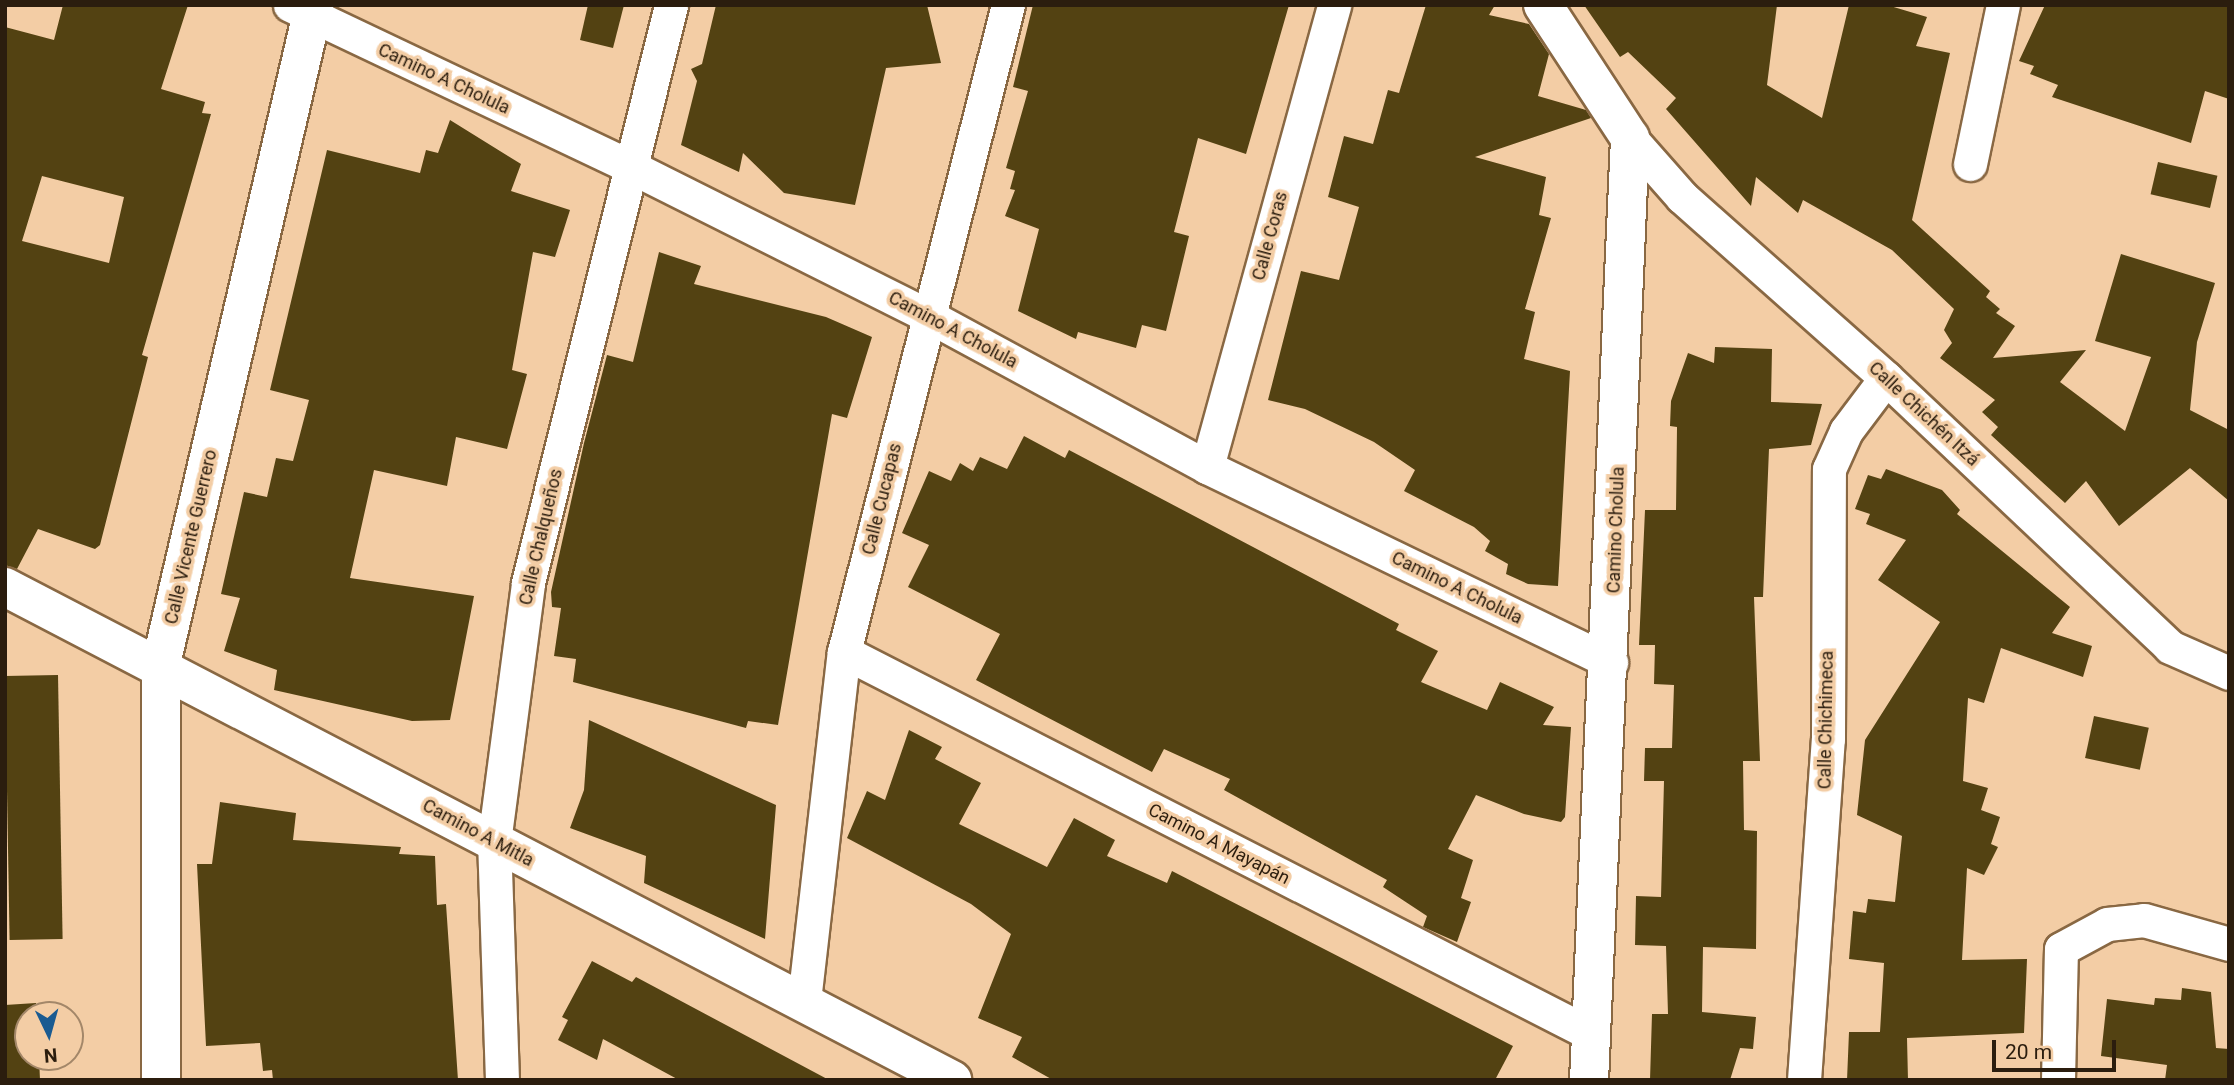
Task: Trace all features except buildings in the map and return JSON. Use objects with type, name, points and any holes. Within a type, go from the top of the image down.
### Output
[{"type":"street","name":"Calle Chalqueños","points":[[502,1080],[494,842],[528,583],[629,166],[671,5]]},
{"type":"street","name":"Calle Cucapas","points":[[804,1001],[845,652],[927,315],[1008,5]]},
{"type":"street","name":"Calle Coras","points":[[1207,467],[1334,5]]},
{"type":"street","points":[[1543,5],[1630,138]]},
{"type":"street","points":[[1970,164],[2003,5]]},
{"type":"street","name":"Camino A Cholula","points":[[305,9],[629,166],[927,315],[1207,467],[1611,662]]},
{"type":"street","name":"Calle Vicente Guerrero","points":[[161,1080],[161,664],[305,9]]},
{"type":"street","name":"Calle Chichén Itzá","points":[[1630,138],[1682,197],[1886,378],[2170,647],[2229,673]]},
{"type":"street","name":"Camino Cholula","points":[[1589,1080],[1611,662],[1630,138]]},
{"type":"street","name":"Calle Chichimeca","points":[[1804,1080],[1828,739],[1829,469],[1846,431],[1886,378]]},
{"type":"street","name":"Camino A Mitla","points":[[5,587],[161,664],[494,842],[952,1080]]},
{"type":"street","name":"Camino A Mayapán","points":[[845,652],[1593,1035]]},
{"type":"street","points":[[2058,1080],[2062,950],[2107,924],[2144,920],[2229,944]]}]
